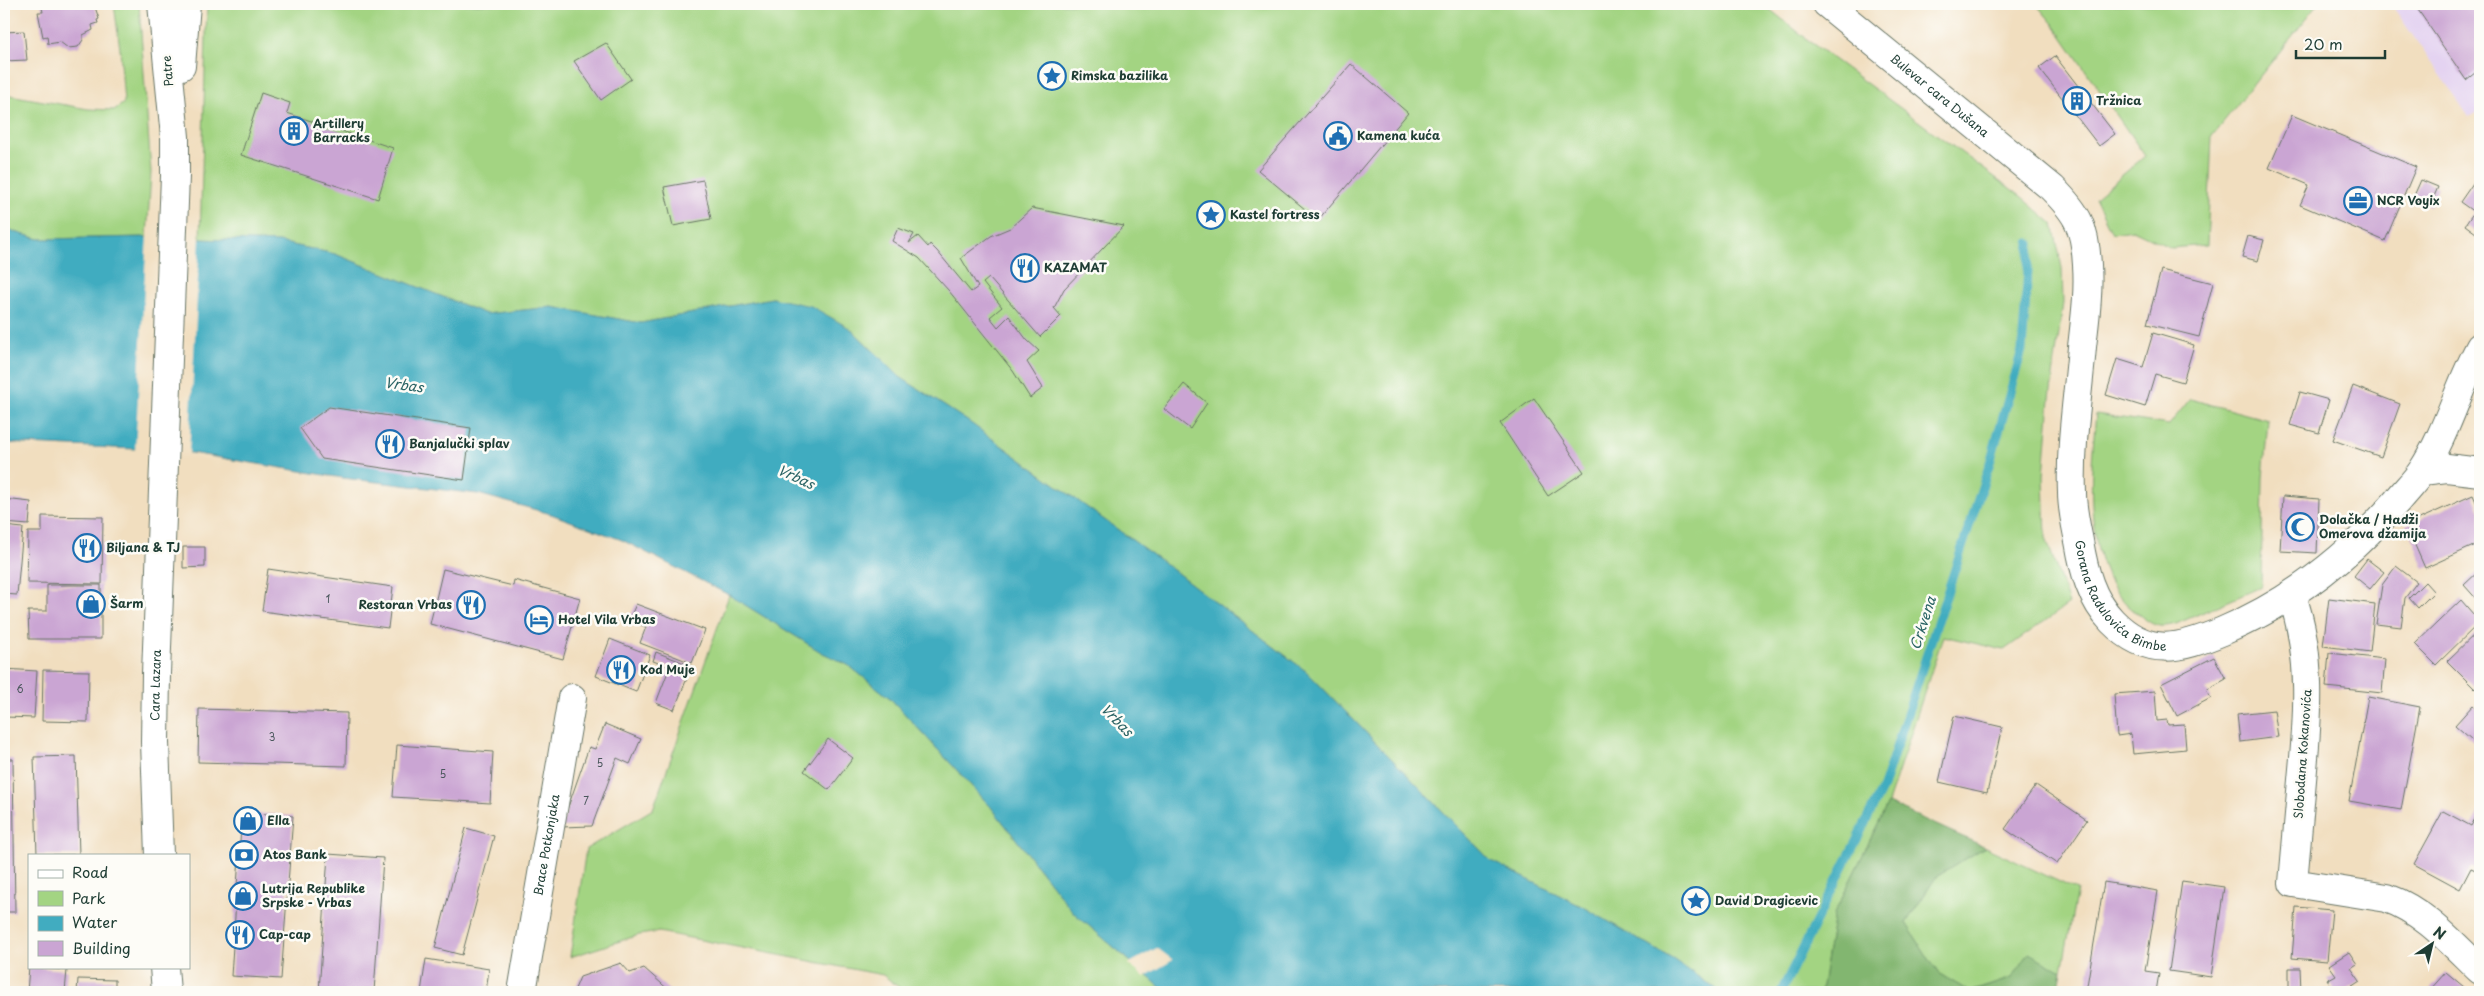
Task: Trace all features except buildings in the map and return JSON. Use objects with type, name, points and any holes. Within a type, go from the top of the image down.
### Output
[{"type":"street","name":"Patre","points":[[162,4],[175,137],[176,176]]},
{"type":"street","name":"Patre","points":[[175,137],[186,4]]},
{"type":"street","name":"Bulevar cara Dušana","points":[[1827,4],[2052,188]]},
{"type":"street","name":"Cara Lazara","points":[[159,854],[154,742],[161,516],[176,176]]},
{"type":"street","name":"Gorana Radulovića Bimbe","points":[[2052,188],[2075,212],[2083,232],[2088,266],[2073,451],[2072,495],[2088,583],[2099,602],[2121,630],[2152,647],[2172,647],[2194,643],[2233,626],[2292,596],[2351,550],[2377,524],[2422,471],[2480,347]]},
{"type":"street","points":[[2422,471],[2447,468],[2480,472]]},
{"type":"street","name":"Slobodana Kokanovića","points":[[2292,596],[2307,664],[2308,706],[2293,883],[2387,898],[2397,902],[2432,925],[2480,970]]},
{"type":"street","name":"Brace Potkonjaka","points":[[522,992],[572,698]]},
{"type":"street","points":[[164,968],[166,992]]},
{"type":"shaded area","points":[[2391,4],[2480,4],[2480,110],[2469,117]]},
{"type":"green space","points":[[114,4],[139,4],[151,172],[147,237],[39,239],[4,229],[4,94],[88,109],[114,110],[124,103]]},
{"type":"green space","points":[[207,4],[1763,4],[1817,47],[2022,197],[2053,224],[2062,268],[2063,303],[2050,398],[2044,476],[2046,538],[2069,604],[2004,650],[1943,636],[1888,803],[1834,914],[1821,992],[1720,992],[1674,960],[1587,909],[1491,861],[1307,672],[1164,563],[969,422],[900,377],[851,329],[772,298],[641,323],[552,307],[486,314],[335,254],[279,242],[200,239]]},
{"type":"green space","points":[[2036,4],[2318,4],[2212,136],[2207,245],[2171,248],[2133,230],[2112,233],[2095,198],[2145,156],[2054,25]]},
{"type":"green space","points":[[2190,399],[2268,420],[2263,478],[2261,587],[2176,624],[2160,626],[2138,614],[2120,596],[2107,574],[2098,549],[2093,522],[2092,494],[2096,414],[2169,425]]},
{"type":"green space","points":[[729,595],[821,652],[848,665],[890,698],[991,807],[1074,913],[1166,992],[905,992],[883,975],[659,932],[639,935],[570,957],[586,849],[653,809]]},
{"type":"green space","points":[[1888,803],[1985,847],[1936,877],[1906,923],[1938,973],[1970,992],[1821,992],[1834,914]]},
{"type":"green space","points":[[1985,847],[2077,890],[2062,971],[2029,954],[2012,978],[1970,992],[1938,973],[1906,923],[1936,877]]},
{"type":"green space","points":[[2029,953],[2062,971],[2058,992],[1971,992],[2012,978]]},
{"type":"water","name":"Vrbas","points":[[4,229],[39,239],[147,237],[279,242],[335,254],[486,314],[552,307],[641,323],[772,298],[811,306],[851,329],[900,377],[969,422],[1164,563],[1307,672],[1491,861],[1587,909],[1674,960],[1720,992],[1166,992],[1074,913],[991,807],[890,698],[848,665],[821,652],[729,595],[622,540],[551,514],[478,494],[343,478],[179,451],[4,443]]},
{"type":"pier","points":[[147,235],[200,237],[189,455],[135,451]]},
{"type":"pier","points":[[1157,948],[1173,960],[1144,977],[1128,964]]},
{"type":"waterway","name":"Crkvena","points":[[1781,992],[1883,787],[1989,466],[2022,350],[2030,243]]},
{"type":"place","name":"Rimska bazilika","points":[[1052,76]]},
{"type":"place","name":"Tržnica","points":[[2077,101]]},
{"type":"place","name":"Artillery Barracks","points":[[294,131]]},
{"type":"place","name":"Kamena kuća","points":[[1338,136]]},
{"type":"place","name":"NCR Voyix","points":[[2358,201]]},
{"type":"place","name":"Kastel fortress","points":[[1211,215]]},
{"type":"place","name":"KAZAMAT","points":[[1025,268]]},
{"type":"place","name":"Banjalučki splav","points":[[390,444]]},
{"type":"place","name":"Dolačka / Hadži Omerova džamija","points":[[2300,527]]},
{"type":"place","name":"Biljana & TJ","points":[[87,548]]},
{"type":"place","name":"Šarm","points":[[91,604]]},
{"type":"place","name":"Restoran Vrbas","points":[[471,605]]},
{"type":"place","name":"Hotel Vila Vrbas","points":[[539,620]]},
{"type":"place","name":"Kod Muje","points":[[621,670]]},
{"type":"place","name":"Ella","points":[[248,821]]},
{"type":"place","name":"Atos Bank","points":[[244,855]]},
{"type":"place","name":"Lutrija Republike Srpske - Vrbas","points":[[243,896]]},
{"type":"place","name":"David Dragicevic","points":[[1696,901]]},
{"type":"place","name":"Cap-cap","points":[[240,935]]}]
